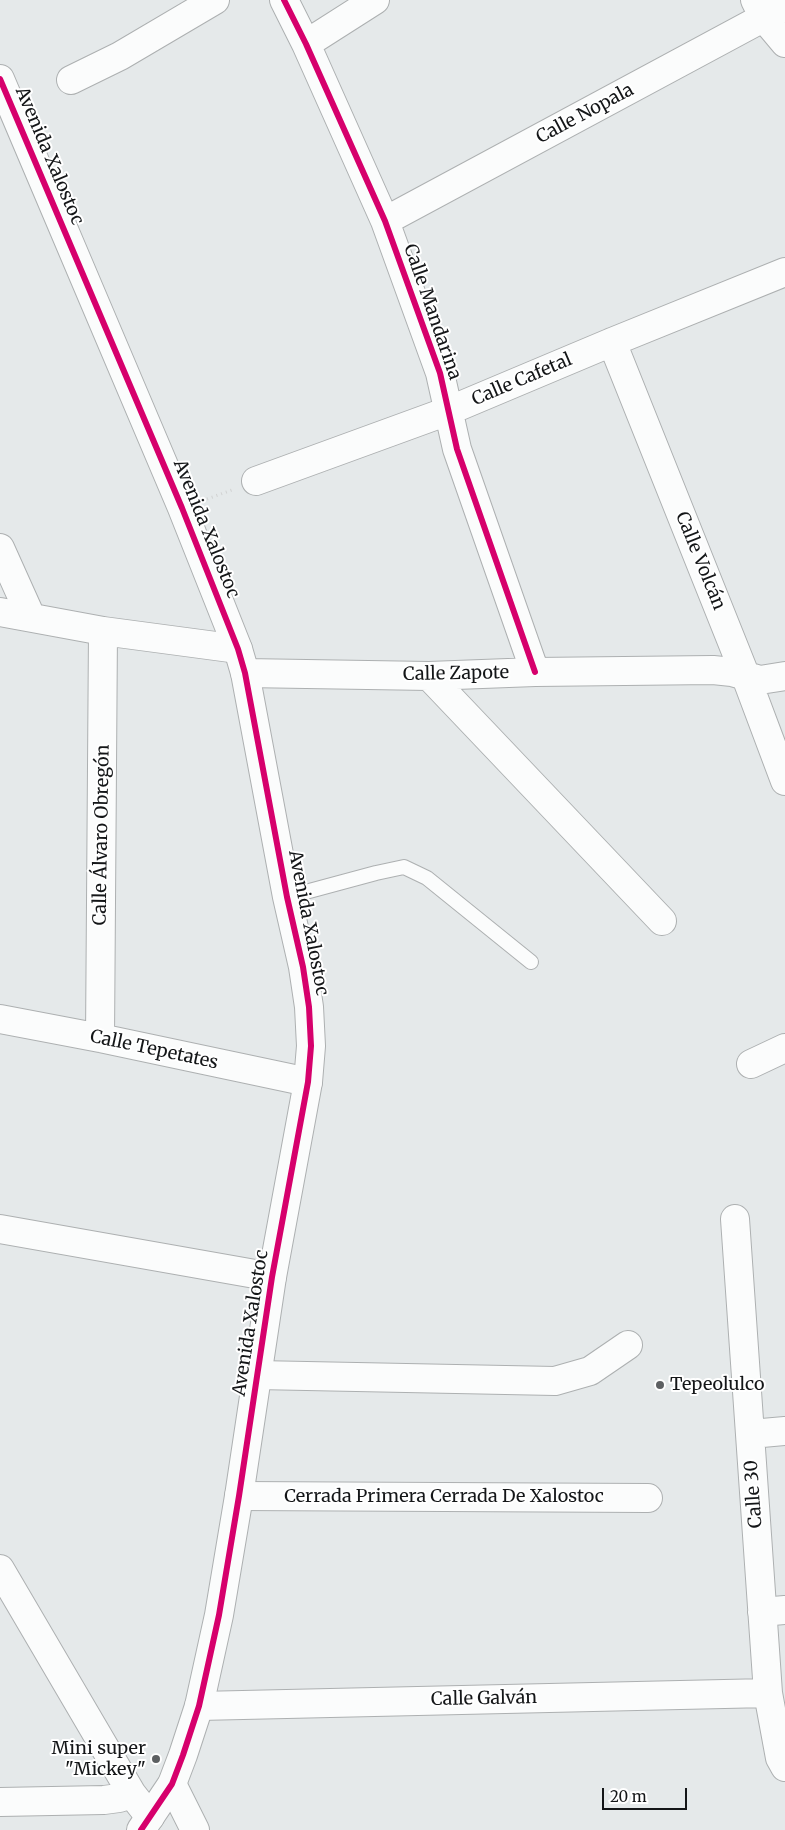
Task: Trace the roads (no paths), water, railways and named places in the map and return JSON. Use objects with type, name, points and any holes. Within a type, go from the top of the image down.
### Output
[{"type":"street","points":[[71,80],[120,56],[215,0]]},
{"type":"street","name":"Calle Mandarina","points":[[284,0],[306,44],[386,221],[440,373],[458,449],[535,672]]},
{"type":"street","points":[[306,44],[375,0]]},
{"type":"street","points":[[772,8],[785,43]]},
{"type":"street","name":"Calle Nopala","points":[[386,221],[772,8]]},
{"type":"street","name":"Avenida Xalostoc","points":[[0,80],[18,118],[182,508],[242,661],[287,897],[303,967],[309,1007],[311,1046],[308,1082],[272,1277],[219,1615],[199,1706],[183,1755],[172,1784],[146,1824]]},
{"type":"street","name":"Calle Cafetal","points":[[256,481],[448,411],[612,342],[784,274]]},
{"type":"street","name":"Calle Volcán","points":[[612,342],[746,677],[785,781]]},
{"type":"street","points":[[0,548],[31,617]]},
{"type":"street","name":"Calle Zapote","points":[[0,612],[104,631],[242,661],[429,676],[535,672],[713,670],[732,672],[760,680],[785,676]]},
{"type":"street","name":"Calle Álvaro Obregón","points":[[100,1038],[104,631]]},
{"type":"street","points":[[429,676],[662,921]]},
{"type":"street","name":"Calle Tepetates","points":[[0,1019],[308,1082]]},
{"type":"street","points":[[750,1064],[785,1048]]},
{"type":"street","name":"Calle 30","points":[[735,1219],[751,1434],[773,1611],[768,1693],[780,1758],[785,1767]]},
{"type":"street","points":[[0,1229],[272,1277]]},
{"type":"street","points":[[257,1376],[554,1381],[590,1372],[628,1345]]},
{"type":"street","points":[[751,1434],[785,1431]]},
{"type":"street","name":"Cerrada Primera Cerrada De Xalostoc","points":[[239,1496],[648,1498]]},
{"type":"street","points":[[2,1576],[132,1794],[146,1824]]},
{"type":"street","name":"Calle Galván","points":[[199,1706],[768,1693]]},
{"type":"street","points":[[172,1784],[195,1830]]},
{"type":"street","points":[[0,1802],[104,1800],[132,1794]]},
{"type":"lane","points":[[287,897],[404,867],[427,878],[531,962]]},
{"type":"place","name":"Tepeolulco","points":[[660,1385]]},
{"type":"place","name":"Mini super \"Mickey\"","points":[[156,1759]]}]
